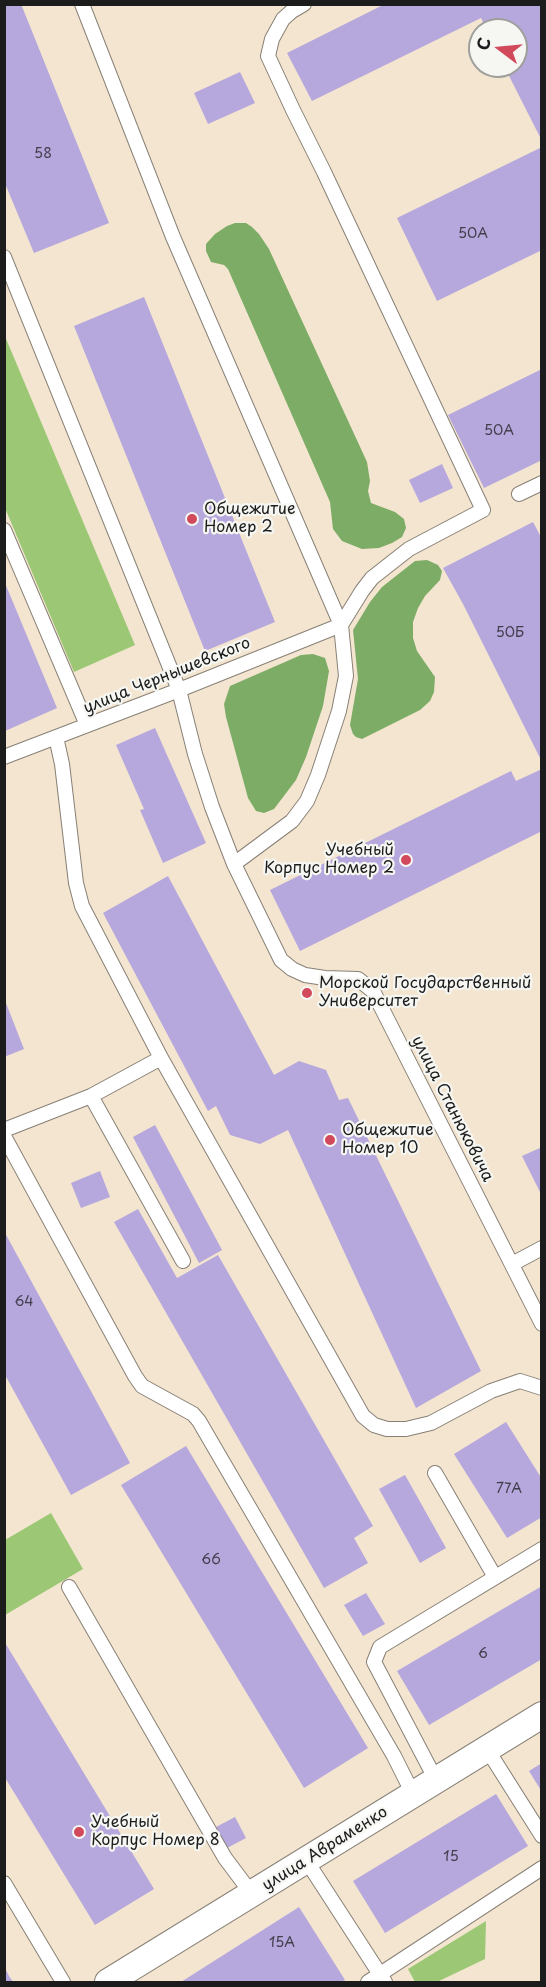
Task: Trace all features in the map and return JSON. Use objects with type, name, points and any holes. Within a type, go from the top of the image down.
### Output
[{"type":"street","name":"улица Авраменко","points":[[111,1982],[542,1715]]},
{"type":"lane","points":[[82,4],[173,237],[341,625],[346,676],[339,711],[307,801],[292,821],[234,864]]},
{"type":"lane","points":[[304,4],[283,19],[272,39],[268,56],[292,110],[488,508],[409,549],[372,578],[341,625]]},
{"type":"lane","name":"улица Станюковича","points":[[4,257],[179,690],[202,775],[225,843],[281,960],[292,969],[305,975],[358,979],[373,991],[542,1324]]},
{"type":"lane","points":[[519,494],[542,483]]},
{"type":"lane","points":[[4,530],[87,725]]},
{"type":"lane","name":"улица Чернышевского","points":[[4,757],[341,625]]},
{"type":"lane","points":[[56,736],[62,764],[76,883],[82,906],[161,1058],[363,1416],[374,1425],[387,1430],[406,1430],[431,1423],[491,1391],[520,1381],[542,1388]]},
{"type":"lane","points":[[4,1130],[91,1096],[161,1058]]},
{"type":"lane","points":[[91,1096],[183,1261]]},
{"type":"lane","points":[[4,1136],[135,1376],[142,1386],[193,1414],[199,1420],[394,1756],[413,1794]]},
{"type":"lane","points":[[512,1264],[542,1248]]},
{"type":"lane","points":[[435,1473],[495,1577]]},
{"type":"lane","points":[[436,1780],[374,1662],[380,1647],[542,1549]]},
{"type":"lane","points":[[69,1587],[225,1858],[252,1894]]},
{"type":"lane","points":[[487,1749],[542,1836]]},
{"type":"lane","points":[[306,1860],[377,1980],[542,1868]]},
{"type":"lane","points":[[4,1883],[63,1983]]},
{"type":"green space","points":[[235,223],[246,223],[252,227],[269,249],[367,462],[370,481],[368,491],[371,503],[395,512],[404,519],[406,528],[402,537],[392,543],[379,548],[362,549],[342,541],[333,529],[330,502],[228,269],[224,265],[211,262],[206,251],[206,244],[215,234]]},
{"type":"green space","points":[[4,334],[135,645],[74,672],[5,508]]},
{"type":"green space","points":[[427,560],[438,565],[442,571],[440,580],[425,596],[418,608],[413,622],[413,638],[417,651],[435,677],[434,692],[430,701],[420,710],[362,739],[356,737],[350,725],[358,679],[353,630],[382,587],[415,561]]},
{"type":"green space","points":[[313,654],[325,658],[329,671],[323,706],[306,757],[296,780],[274,809],[264,813],[256,811],[248,798],[226,717],[224,704],[230,686],[301,655]]},
{"type":"green space","points":[[51,1513],[83,1569],[5,1615],[5,1540]]},
{"type":"green space","points":[[486,1921],[485,1959],[437,1982],[415,1982],[408,1969]]},
{"type":"building","points":[[4,4],[21,4],[109,223],[34,253],[4,181]]},
{"type":"building","points":[[385,4],[542,4],[542,141],[510,78],[528,78],[528,18],[468,18],[468,24],[312,101],[287,53]]},
{"type":"building","points":[[240,72],[255,103],[208,124],[194,93]]},
{"type":"building","points":[[542,147],[542,250],[437,301],[397,218]]},
{"type":"building","name":"Общежитие Номер 2","points":[[144,297],[275,622],[205,651],[74,326]]},
{"type":"building","points":[[542,369],[542,460],[484,488],[448,415]]},
{"type":"building","points":[[442,464],[453,488],[420,503],[409,480]]},
{"type":"building","points":[[533,522],[542,539],[542,762],[443,568]]},
{"type":"building","points":[[5,583],[57,708],[5,731]]},
{"type":"building","points":[[155,728],[206,843],[163,863],[140,810],[144,809],[116,745]]},
{"type":"building","name":"Учебный Корпус Номер 2","points":[[542,769],[542,831],[300,951],[270,890],[511,771],[516,781]]},
{"type":"building","name":"Общежитие Номер 10","points":[[168,876],[274,1075],[299,1061],[326,1070],[339,1100],[348,1098],[481,1371],[416,1408],[288,1130],[260,1144],[230,1135],[216,1106],[208,1111],[103,913]]},
{"type":"building","points":[[4,998],[24,1049],[4,1057]]},
{"type":"building","points":[[155,1125],[222,1250],[199,1263],[133,1137]]},
{"type":"building","points":[[542,1147],[542,1196],[522,1156]]},
{"type":"building","points":[[100,1171],[110,1197],[81,1208],[71,1183]]},
{"type":"building","points":[[138,1209],[177,1278],[218,1255],[373,1526],[354,1538],[368,1563],[324,1588],[114,1222]]},
{"type":"building","points":[[4,1231],[130,1463],[71,1495],[4,1373]]},
{"type":"building","points":[[506,1422],[542,1479],[542,1517],[507,1538],[454,1454]]},
{"type":"building","points":[[186,1446],[368,1748],[304,1788],[121,1485]]},
{"type":"building","points":[[405,1475],[446,1548],[420,1563],[379,1489]]},
{"type":"building","points":[[542,1586],[542,1659],[429,1725],[397,1671]]},
{"type":"building","points":[[366,1593],[385,1624],[363,1636],[344,1605]]},
{"type":"building","name":"Учебный Корпус Номер 8","points":[[4,1641],[154,1889],[95,1925],[4,1776]]},
{"type":"building","points":[[542,1763],[542,1792],[529,1771]]},
{"type":"building","points":[[496,1794],[528,1846],[385,1933],[353,1881]]},
{"type":"building","points":[[235,1817],[246,1838],[227,1848],[216,1827]]},
{"type":"building","points":[[299,1907],[345,1980],[341,1982],[181,1982]]},
{"type":"building","points":[[5,1968],[9,1976],[13,1982],[5,1982]]},
{"type":"place","name":"Общежитие Номер 2","points":[[192,519]]},
{"type":"place","name":"Учебный Корпус Номер 2","points":[[406,860]]},
{"type":"place","name":"Морской Государственный Университет","points":[[307,993]]},
{"type":"place","name":"Общежитие Номер 10","points":[[330,1140]]},
{"type":"place","name":"Учебный Корпус Номер 8","points":[[79,1832]]}]
